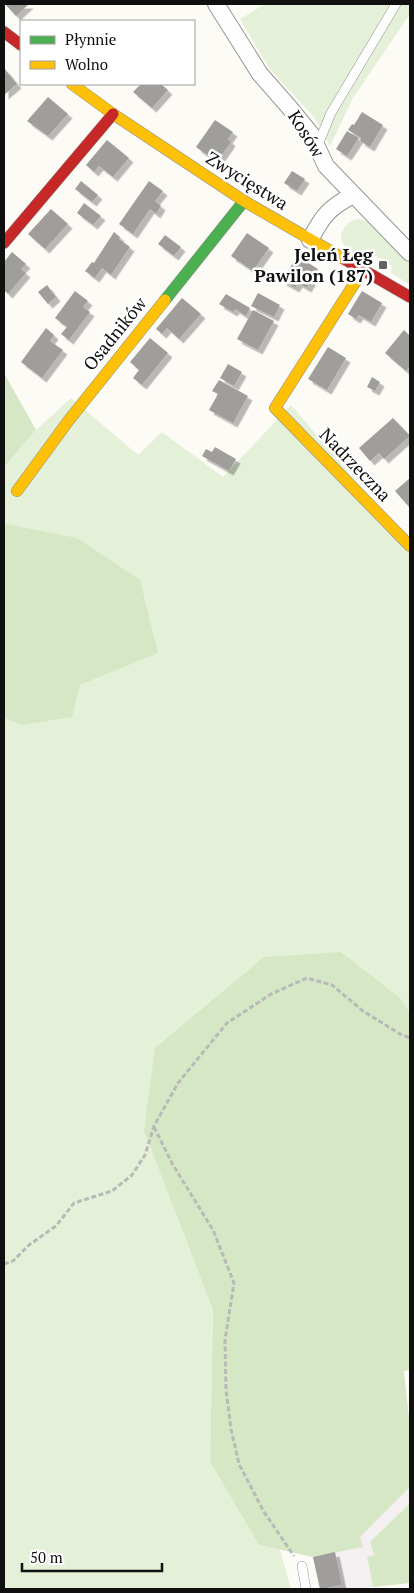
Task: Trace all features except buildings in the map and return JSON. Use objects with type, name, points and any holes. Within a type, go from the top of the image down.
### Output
[{"type":"street","name":"Kosów","points":[[216,4],[260,74],[311,134],[326,166],[410,253]]},
{"type":"street","points":[[4,32],[20,44]]},
{"type":"street","name":"Zwycięstwa","points":[[73,85],[113,114],[244,201],[410,297]]},
{"type":"street","points":[[4,243],[113,114]]},
{"type":"street","points":[[310,240],[320,220],[334,206],[353,195]]},
{"type":"street","name":"Osadników","points":[[17,491],[69,420],[244,201]]},
{"type":"street","name":"Nadrzeczna","points":[[363,270],[275,408],[410,546]]},
{"type":"lane","points":[[317,147],[331,113],[396,4]]},
{"type":"lane","points":[[302,1566],[306,1589]]},
{"type":"path","points":[[4,1264],[13,1261],[29,1245],[56,1226],[74,1203],[112,1191],[132,1175],[145,1154],[154,1126],[178,1083],[227,1023],[271,994],[307,978],[332,984],[363,1011],[400,1034],[410,1038]]},
{"type":"path","points":[[154,1126],[173,1165],[213,1230],[234,1283],[225,1340],[226,1390],[231,1428],[239,1464],[264,1512],[302,1566]]},
{"type":"shaded area","points":[[410,1487],[410,1503],[370,1542],[374,1556],[367,1558],[373,1587],[361,1589],[320,1589],[313,1557],[335,1552],[360,1537]]},
{"type":"green space","points":[[265,4],[410,4],[410,14],[353,98],[330,146],[314,117],[269,68],[240,19]]},
{"type":"green space","points":[[359,219],[373,224],[410,262],[410,285],[390,272],[393,266],[372,254],[368,260],[344,245],[341,236],[343,230],[350,222]]},
{"type":"green space","points":[[4,373],[36,430],[4,467]]},
{"type":"green space","points":[[71,398],[138,455],[162,432],[223,477],[291,405],[410,544],[410,1012],[401,999],[144,1131],[213,1310],[210,1462],[259,1545],[280,1550],[291,1589],[4,1589],[4,718],[21,725],[6,524],[4,527],[4,467],[36,430]]},
{"type":"green space","points":[[6,524],[77,538],[140,580],[158,653],[80,685],[72,717],[21,725],[4,718],[4,527]]},
{"type":"green space","points":[[341,952],[401,999],[410,1012],[410,1370],[404,1371],[410,1428],[410,1487],[360,1537],[363,1547],[313,1557],[259,1545],[210,1462],[213,1310],[144,1131],[155,1048],[264,957]]},
{"type":"green space","points":[[410,1503],[410,1583],[373,1587],[367,1557],[374,1555],[370,1542]]},
{"type":"traffic: fast","points":[[165,300],[244,201]]},
{"type":"traffic: slow","points":[[73,85],[113,114],[244,201],[346,260]]},
{"type":"traffic: slow","points":[[363,270],[275,408],[410,546]]},
{"type":"traffic: slow","points":[[17,491],[69,420],[165,300]]},
{"type":"traffic: jam","points":[[4,32],[20,44]]},
{"type":"traffic: jam","points":[[4,243],[113,114]]},
{"type":"traffic: jam","points":[[346,260],[410,297]]},
{"type":"place","name":"Jeleń Łęg Pawilon (187)","points":[[383,265]]}]
